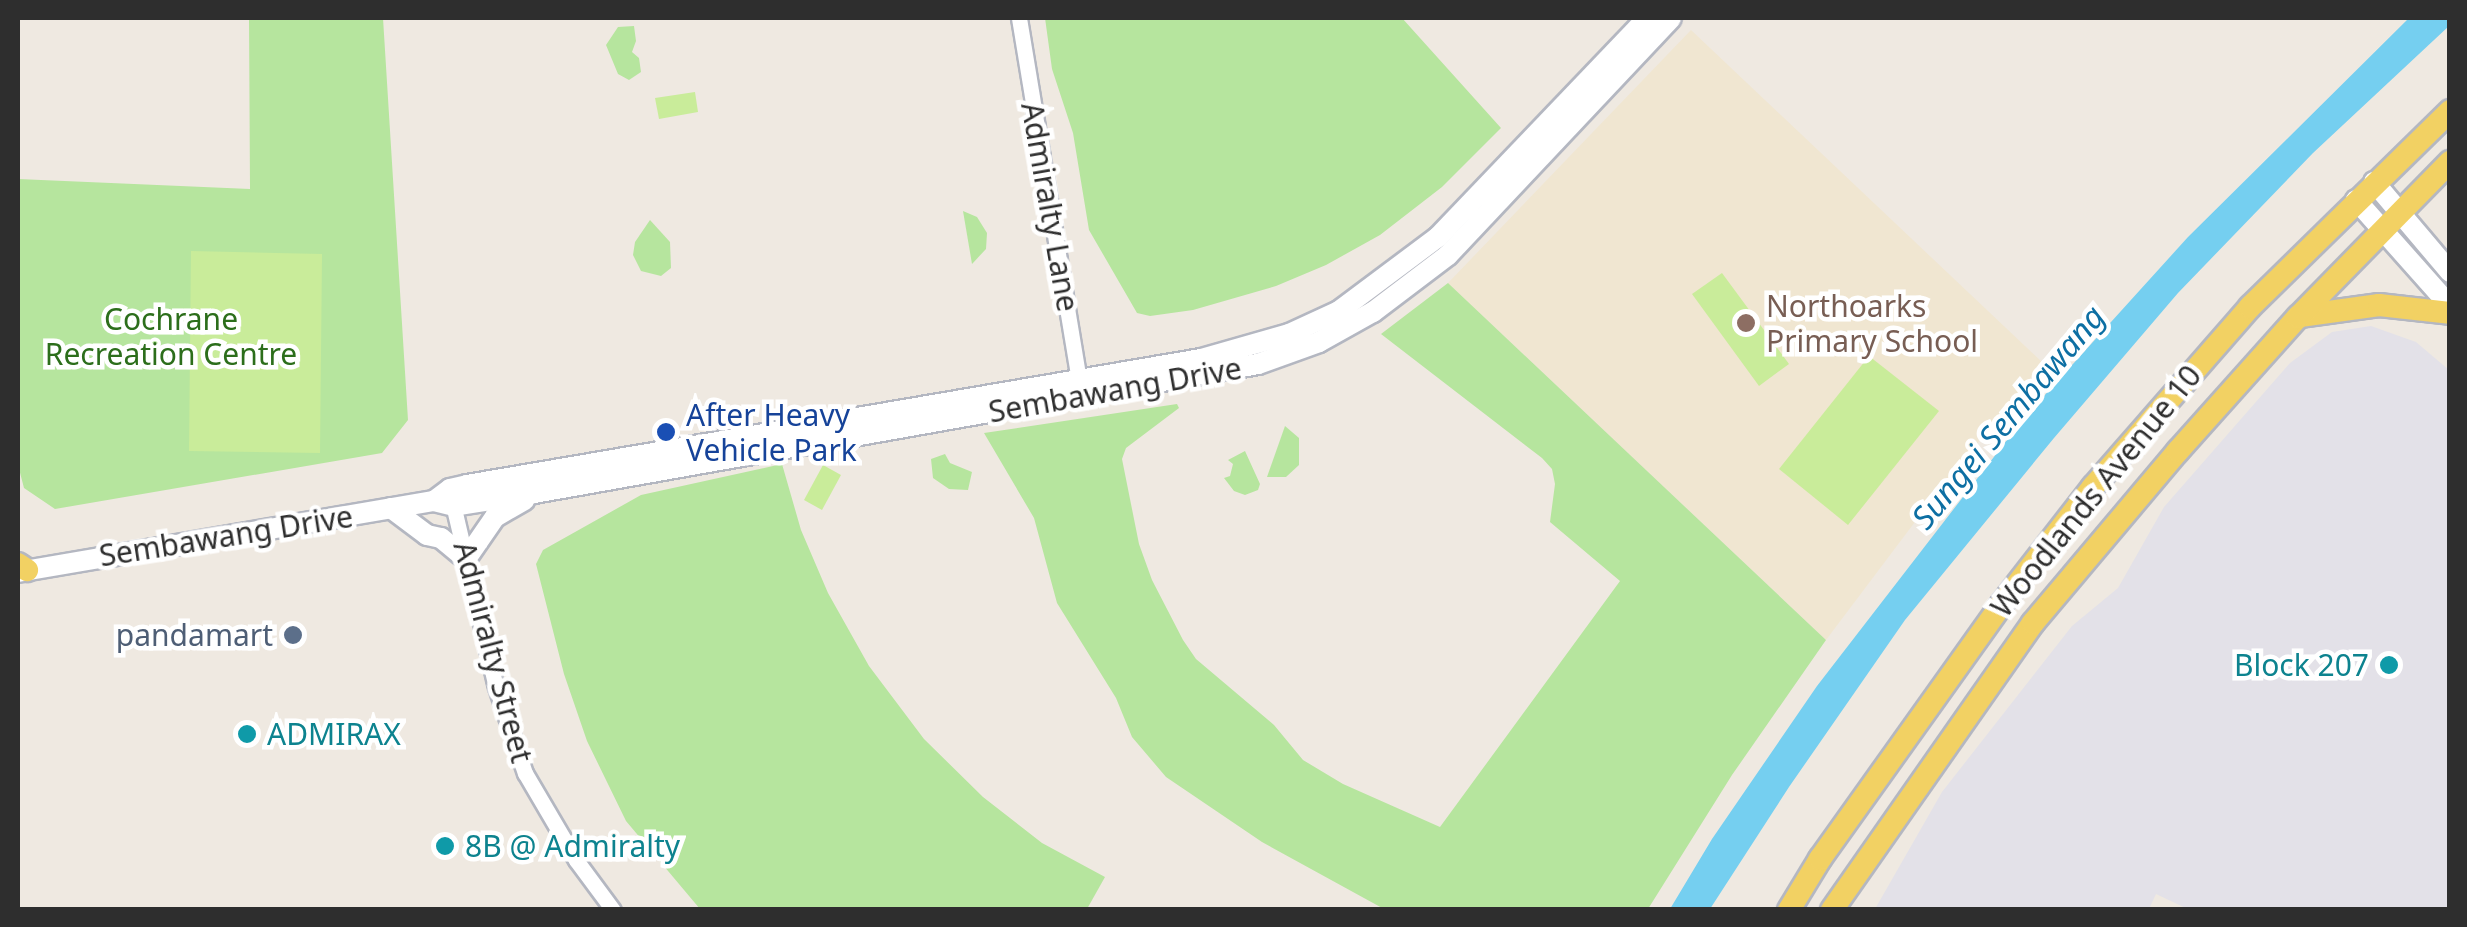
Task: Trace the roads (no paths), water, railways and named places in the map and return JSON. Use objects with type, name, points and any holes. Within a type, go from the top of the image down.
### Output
[{"type":"main road","name":"Sembawang Drive","points":[[446,498],[534,493],[1080,387],[1245,350],[1339,311],[1438,237],[1648,18]]},
{"type":"main road","name":"Sembawang Drive","points":[[21,569],[1080,387],[1258,364],[1319,342],[1385,304],[1448,255],[1671,18]]},
{"type":"main road","name":"Woodlands Avenue 10","points":[[1789,910],[1820,859],[2001,605],[2093,487],[2228,331],[2374,182],[2450,111]]},
{"type":"main road","name":"Woodlands Avenue 10","points":[[1832,910],[2033,623],[2178,450],[2298,316],[2450,162]]},
{"type":"main road","points":[[2374,182],[2450,272]]},
{"type":"main road","points":[[2356,200],[2450,309]]},
{"type":"main road","points":[[2298,316],[2379,304],[2450,309]]},
{"type":"main road","points":[[391,508],[427,535],[441,538],[466,559],[495,517],[534,493]]},
{"type":"street","name":"Admiralty Lane","points":[[1018,18],[1080,387]]},
{"type":"street","name":"Admiralty Street","points":[[446,498],[466,559],[496,687],[525,773],[576,860],[613,910]]},
{"type":"water","points":[[2409,18],[2449,18],[2449,26],[2313,153],[2178,293],[2054,438],[1905,620],[1710,909],[1670,909],[1712,839],[1817,686],[2024,418],[2188,237]]},
{"type":"place","name":"Northoarks Primary School","points":[[1746,323]]},
{"type":"place","name":"After Heavy Vehicle Park","points":[[666,432]]},
{"type":"place","name":"pandamart","points":[[293,635]]},
{"type":"place","name":"Block 207","points":[[2389,665]]},
{"type":"place","name":"ADMIRAX","points":[[247,734]]},
{"type":"place","name":"8B @ Admiralty","points":[[445,846]]},
{"type":"park label","name":"Cochrane Recreation Centre","points":[[171,336]]},
{"type":"water label","name":"Sungei Sembawang","points":[[2008,417]]}]
